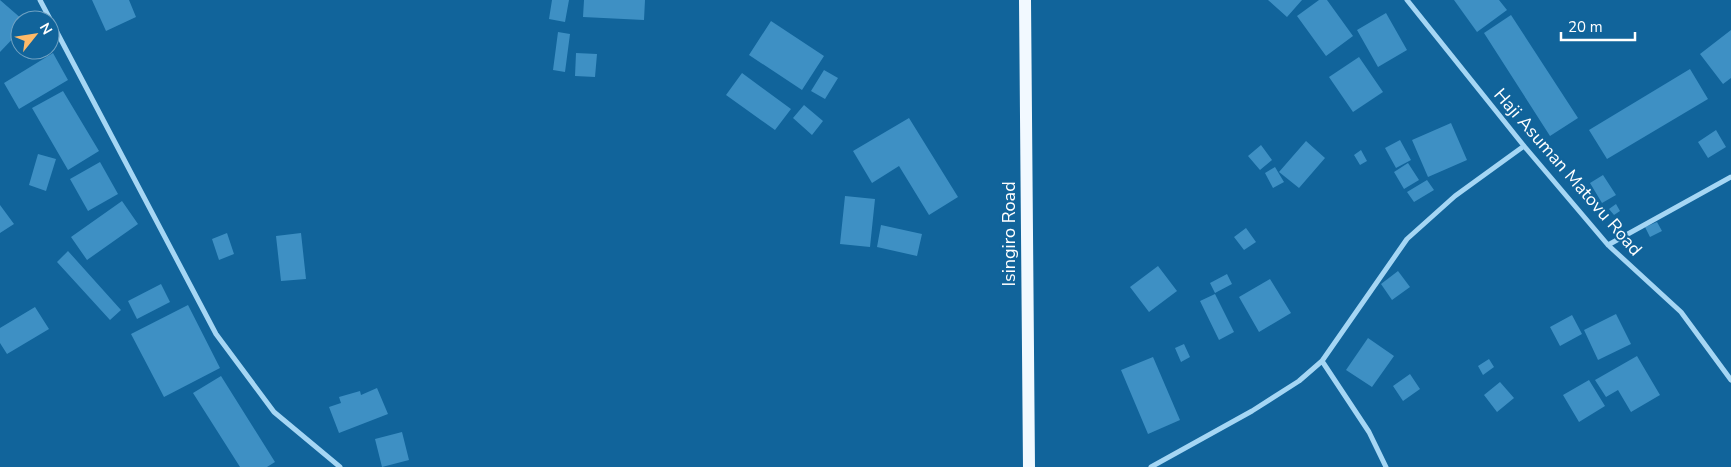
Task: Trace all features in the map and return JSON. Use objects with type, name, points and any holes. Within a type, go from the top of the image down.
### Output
[{"type":"main road","name":"Isingiro Road","points":[[1025,0],[1029,467]]},
{"type":"street","points":[[40,0],[216,334],[274,412],[340,467]]},
{"type":"street","name":"Haji Asuman Matovu Road","points":[[1407,0],[1524,146],[1608,245],[1680,312],[1731,380]]},
{"type":"street","points":[[1151,467],[1252,410],[1298,381],[1322,361],[1407,239],[1455,196],[1524,146]]},
{"type":"street","points":[[1608,245],[1731,177]]},
{"type":"street","points":[[1322,361],[1369,432],[1386,467]]},
{"type":"building","points":[[0,0],[12,10],[10,42],[0,52]]},
{"type":"building","points":[[92,0],[129,0],[136,17],[106,31]]},
{"type":"building","points":[[552,0],[569,0],[565,22],[549,19]]},
{"type":"building","points":[[584,0],[645,0],[644,20],[583,17]]},
{"type":"building","points":[[1268,0],[1302,0],[1287,17]]},
{"type":"building","points":[[1319,0],[1327,0],[1353,36],[1326,56],[1297,16]]},
{"type":"building","points":[[1454,0],[1499,0],[1507,10],[1477,32]]},
{"type":"building","points":[[1386,13],[1407,50],[1378,67],[1357,30]]},
{"type":"building","points":[[1511,15],[1578,118],[1550,136],[1484,33]]},
{"type":"building","points":[[771,21],[824,56],[802,90],[749,55]]},
{"type":"building","points":[[1731,30],[1731,78],[1723,84],[1700,54]]},
{"type":"building","points":[[558,32],[570,34],[565,72],[553,70]]},
{"type":"building","points":[[576,53],[597,54],[595,77],[575,76]]},
{"type":"building","points":[[1359,57],[1383,92],[1353,112],[1329,77]]},
{"type":"building","points":[[42,60],[57,60],[68,80],[19,109],[4,83]]},
{"type":"building","points":[[1690,69],[1708,99],[1607,159],[1589,130]]},
{"type":"building","points":[[824,70],[838,78],[825,99],[811,91]]},
{"type":"building","points":[[742,73],[791,109],[775,130],[726,95]]},
{"type":"building","points":[[63,91],[99,151],[68,170],[32,108]]},
{"type":"building","points":[[804,105],[823,121],[812,135],[793,118]]},
{"type":"building","points":[[909,118],[958,197],[929,215],[899,166],[872,183],[853,151]]},
{"type":"building","points":[[1451,123],[1467,160],[1428,177],[1412,140]]},
{"type":"building","points":[[1716,130],[1726,147],[1708,158],[1698,142]]},
{"type":"building","points":[[1400,140],[1411,160],[1396,168],[1385,148]]},
{"type":"building","points":[[1306,141],[1325,158],[1299,188],[1279,172]]},
{"type":"building","points":[[1261,145],[1272,160],[1260,170],[1248,156]]},
{"type":"building","points":[[1361,150],[1367,161],[1360,165],[1354,155]]},
{"type":"building","points":[[38,154],[56,159],[46,191],[29,185]]},
{"type":"building","points":[[100,162],[118,194],[88,211],[70,179]]},
{"type":"building","points":[[1408,163],[1419,180],[1404,189],[1394,172]]},
{"type":"building","points":[[1275,167],[1284,182],[1273,188],[1265,173]]},
{"type":"building","points":[[1603,175],[1616,195],[1602,203],[1590,183]]},
{"type":"building","points":[[1427,180],[1434,190],[1414,202],[1407,192]]},
{"type":"building","points":[[845,196],[875,199],[870,247],[840,244]]},
{"type":"building","points":[[122,201],[138,224],[87,260],[71,237]]},
{"type":"building","points":[[1616,204],[1620,211],[1614,215],[1609,209]]},
{"type":"building","points":[[0,205],[14,224],[0,233]]},
{"type":"building","points":[[1657,222],[1662,231],[1650,237],[1645,227]]},
{"type":"building","points":[[881,225],[922,234],[917,256],[877,247]]},
{"type":"building","points":[[1246,228],[1256,242],[1244,250],[1234,237]]},
{"type":"building","points":[[227,233],[234,254],[219,260],[212,239]]},
{"type":"building","points":[[301,233],[306,279],[281,281],[276,236]]},
{"type":"building","points":[[68,251],[121,310],[110,320],[57,262]]},
{"type":"building","points":[[1158,266],[1177,291],[1149,312],[1130,287]]},
{"type":"building","points":[[1398,271],[1410,287],[1392,300],[1381,284]]},
{"type":"building","points":[[1227,274],[1232,284],[1215,293],[1210,283]]},
{"type":"building","points":[[1270,279],[1291,313],[1259,332],[1239,297]]},
{"type":"building","points":[[161,284],[170,302],[137,319],[128,301]]},
{"type":"building","points":[[1215,294],[1234,332],[1219,340],[1200,301]]},
{"type":"building","points":[[188,305],[220,368],[164,397],[131,334]]},
{"type":"building","points":[[35,307],[49,329],[7,354],[0,343],[0,328]]},
{"type":"building","points":[[1616,314],[1631,344],[1598,360],[1584,330]]},
{"type":"building","points":[[1572,315],[1582,334],[1560,346],[1550,327]]},
{"type":"building","points":[[1368,338],[1394,356],[1372,387],[1346,370]]},
{"type":"building","points":[[1184,344],[1190,357],[1181,362],[1175,348]]},
{"type":"building","points":[[1637,356],[1660,395],[1631,412],[1618,390],[1606,397],[1595,380]]},
{"type":"building","points":[[1153,357],[1180,420],[1148,434],[1121,370]]},
{"type":"building","points":[[1489,359],[1494,367],[1483,375],[1478,366]]},
{"type":"building","points":[[1410,374],[1420,389],[1403,401],[1393,386]]},
{"type":"building","points":[[221,376],[275,462],[267,467],[240,467],[193,393]]},
{"type":"building","points":[[1589,380],[1605,406],[1579,422],[1563,395]]},
{"type":"building","points":[[1500,382],[1514,398],[1497,412],[1484,395]]},
{"type":"building","points":[[377,388],[388,414],[339,433],[329,407],[341,403],[339,397],[360,391],[361,395]]},
{"type":"building","points":[[402,432],[409,460],[382,467],[375,439]]}]
